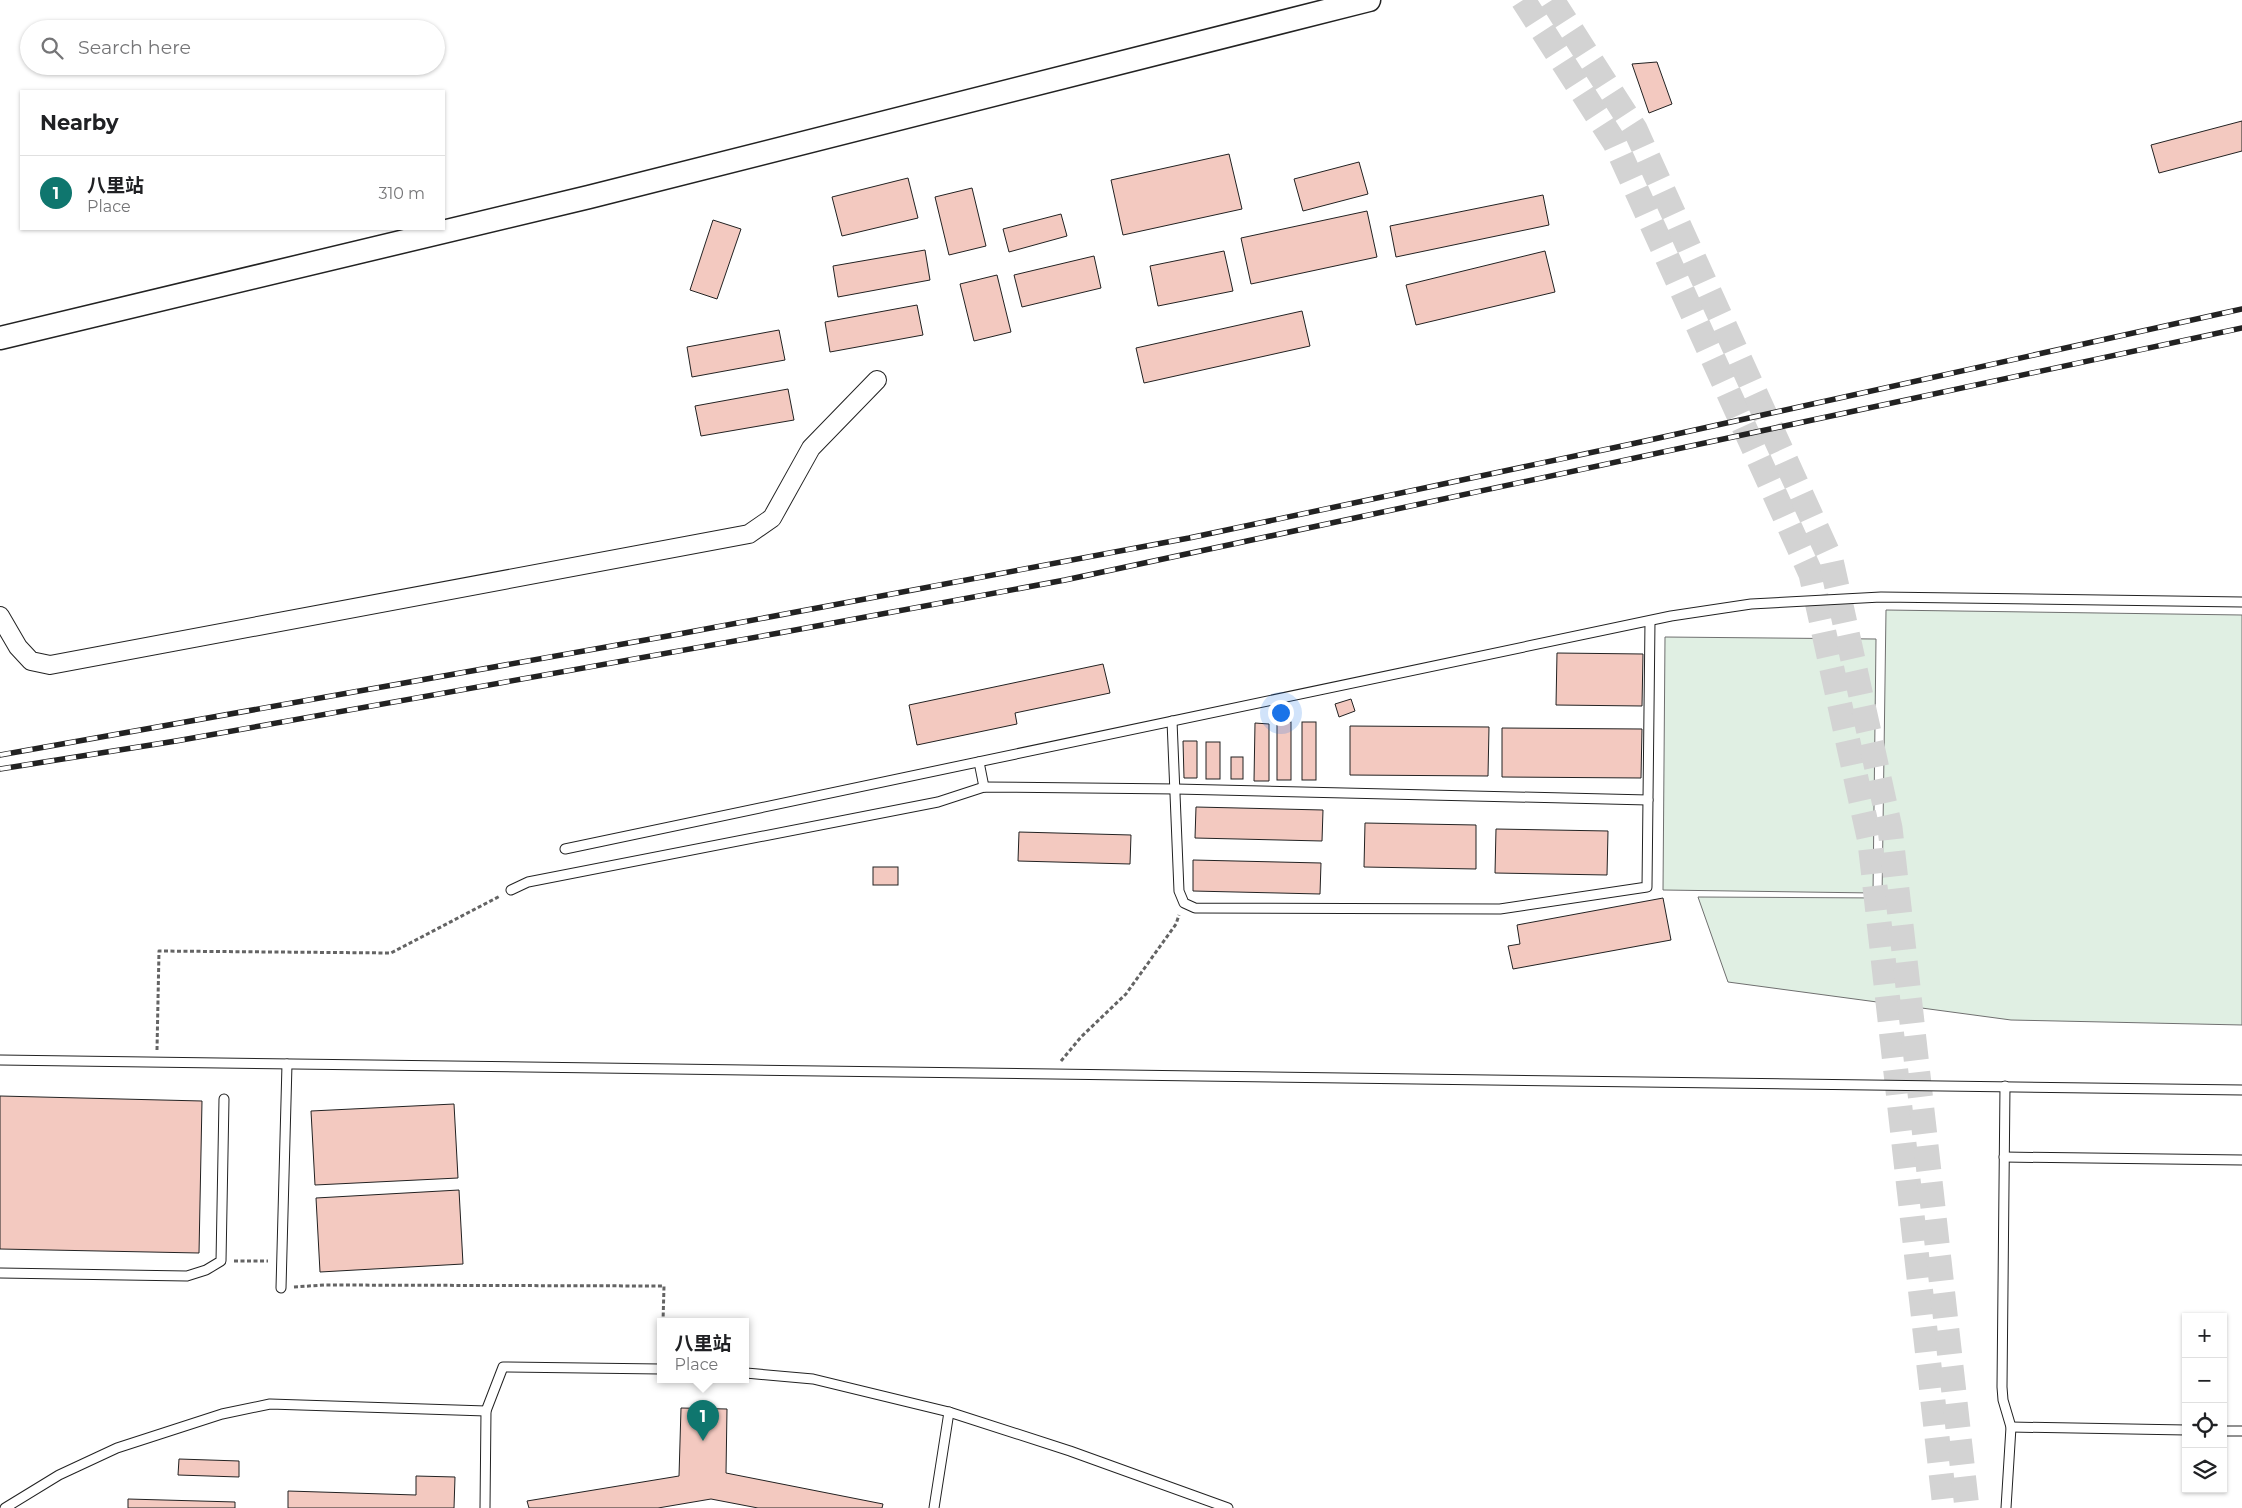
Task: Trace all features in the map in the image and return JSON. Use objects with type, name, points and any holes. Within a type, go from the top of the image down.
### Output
[{"type":"street","points":[[0,338],[589,197],[1369,0]]},
{"type":"street","points":[[0,616],[18,647],[31,661],[50,665],[749,534],[772,518],[811,448],[877,380]]},
{"type":"lane","points":[[565,849],[1650,621],[1752,604],[1881,597],[2242,602]]},
{"type":"lane","points":[[1172,721],[1179,891],[1184,903],[1195,908],[1500,910],[1647,887],[1650,621]]},
{"type":"lane","points":[[979,762],[984,787]]},
{"type":"lane","points":[[512,890],[528,882],[938,802],[984,787],[1176,789],[1648,800]]},
{"type":"lane","points":[[0,1060],[2242,1090]]},
{"type":"lane","points":[[281,1288],[287,1064]]},
{"type":"lane","points":[[2004,1086],[2002,1400],[2011,1427],[2006,1508]]},
{"type":"lane","points":[[0,1273],[187,1276],[206,1270],[221,1260],[224,1099]]},
{"type":"lane","points":[[2004,1157],[2242,1160]]},
{"type":"lane","points":[[485,1508],[486,1411],[503,1367],[657,1369]]},
{"type":"lane","points":[[749,1373],[813,1379],[949,1412],[1070,1451],[1228,1508]]},
{"type":"lane","points":[[5,1508],[59,1475],[117,1448],[222,1414],[270,1404],[486,1411]]},
{"type":"lane","points":[[934,1508],[949,1412]]},
{"type":"lane","points":[[2011,1427],[2182,1430]]},
{"type":"lane","points":[[2227,1431],[2242,1431]]},
{"type":"path","points":[[157,1062],[159,951],[391,953],[512,890]]},
{"type":"path","points":[[1049,1074],[1081,1037],[1126,994],[1176,924],[1184,903]]},
{"type":"path","points":[[221,1260],[282,1261]]},
{"type":"path","points":[[281,1288],[324,1285],[664,1286],[663,1318]]},
{"type":"green space","points":[[1886,610],[2242,615],[2242,1025],[2011,1020],[1728,982],[1698,897],[1882,898]]},
{"type":"green space","points":[[1665,637],[1876,639],[1873,893],[1663,890]]},
{"type":"building","points":[[1657,62],[1672,104],[1649,113],[1632,64]]},
{"type":"building","points":[[2242,121],[2242,151],[2159,173],[2151,145]]},
{"type":"building","points":[[1229,154],[1242,209],[1123,235],[1111,180]]},
{"type":"building","points":[[1359,162],[1368,194],[1303,211],[1294,179]]},
{"type":"building","points":[[908,178],[918,218],[842,236],[832,197]]},
{"type":"building","points":[[972,188],[986,246],[949,255],[935,197]]},
{"type":"building","points":[[1543,195],[1549,225],[1396,257],[1390,226]]},
{"type":"building","points":[[1367,211],[1377,257],[1251,284],[1241,238]]},
{"type":"building","points":[[1061,214],[1067,236],[1009,252],[1003,229]]},
{"type":"building","points":[[713,220],[741,229],[717,299],[690,290]]},
{"type":"building","points":[[925,250],[930,280],[838,297],[833,266]]},
{"type":"building","points":[[1224,251],[1233,291],[1158,306],[1150,266]]},
{"type":"building","points":[[1545,251],[1555,292],[1416,325],[1406,285]]},
{"type":"building","points":[[1094,256],[1101,288],[1022,307],[1014,275]]},
{"type":"building","points":[[997,275],[1011,332],[974,341],[960,284]]},
{"type":"building","points":[[917,305],[923,335],[830,352],[825,322]]},
{"type":"building","points":[[1302,311],[1310,346],[1144,383],[1136,348]]},
{"type":"building","points":[[779,330],[785,360],[692,377],[687,347]]},
{"type":"building","points":[[788,389],[794,420],[701,436],[695,406]]},
{"type":"building","points":[[1557,653],[1643,654],[1642,706],[1556,705]]},
{"type":"building","points":[[1103,664],[1110,693],[1015,713],[1017,724],[917,745],[909,705]]},
{"type":"building","points":[[1351,699],[1355,711],[1339,717],[1335,704]]},
{"type":"building","points":[[1277,722],[1291,722],[1291,780],[1277,780]]},
{"type":"building","points":[[1302,722],[1316,722],[1316,780],[1302,780]]},
{"type":"building","points":[[1255,723],[1269,724],[1269,781],[1254,781]]},
{"type":"building","points":[[1350,726],[1489,727],[1488,776],[1350,775]]},
{"type":"building","points":[[1502,728],[1642,729],[1641,778],[1502,777]]},
{"type":"building","points":[[1183,741],[1197,741],[1197,778],[1184,778]]},
{"type":"building","points":[[1206,742],[1220,742],[1220,779],[1206,779]]},
{"type":"building","points":[[1231,757],[1243,757],[1243,779],[1231,779]]},
{"type":"building","points":[[1196,807],[1323,810],[1322,841],[1195,838]]},
{"type":"building","points":[[1365,823],[1476,825],[1476,869],[1364,867]]},
{"type":"building","points":[[1496,829],[1608,831],[1607,875],[1495,873]]},
{"type":"building","points":[[1019,832],[1131,835],[1130,864],[1018,861]]},
{"type":"building","points":[[1193,860],[1321,863],[1320,894],[1193,891]]},
{"type":"building","points":[[873,867],[898,867],[898,885],[873,885]]},
{"type":"building","points":[[1663,898],[1671,940],[1513,969],[1508,946],[1520,944],[1517,925]]},
{"type":"building","points":[[0,1096],[202,1101],[199,1253],[0,1249]]},
{"type":"building","points":[[454,1104],[458,1178],[315,1185],[311,1111]]},
{"type":"building","points":[[459,1190],[463,1264],[320,1272],[316,1198]]},
{"type":"building","points":[[681,1408],[727,1409],[726,1473],[883,1504],[882,1508],[758,1508],[711,1499],[658,1508],[529,1508],[527,1501],[679,1476]]},
{"type":"building","points":[[179,1459],[239,1461],[239,1477],[178,1475]]},
{"type":"building","points":[[416,1476],[455,1477],[454,1508],[288,1508],[288,1491],[416,1495]]},
{"type":"building","points":[[128,1499],[235,1502],[235,1508],[128,1508]]},
{"type":"tunnel","points":[[1523,0],[1615,143],[1811,574],[1870,842],[1945,1508]]},
{"type":"tunnel","points":[[1552,0],[1635,129],[1831,560],[1890,828],[1967,1508]]},
{"type":"railway","points":[[0,755],[679,634],[1189,538],[1636,443],[2242,309]]},
{"type":"railway","points":[[0,769],[176,741],[1065,580],[2242,328]]},
{"type":"place","name":"八里站","points":[[703,1441]]}]
